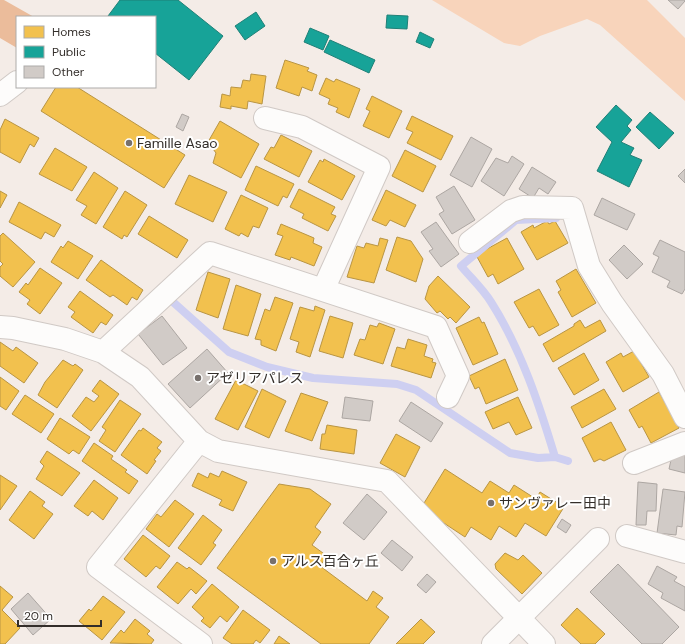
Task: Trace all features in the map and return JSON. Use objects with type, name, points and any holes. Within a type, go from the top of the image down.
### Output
[{"type":"street","points":[[0,95],[16,83]]},
{"type":"street","points":[[265,118],[302,128],[379,167],[323,290]]},
{"type":"street","points":[[470,242],[510,211],[522,207],[572,208],[589,266],[612,303],[663,374],[685,416]]},
{"type":"street","points":[[103,352],[210,253],[436,327],[458,376],[448,397]]},
{"type":"street","points":[[0,327],[13,328],[65,339],[103,352],[140,377],[199,441],[218,451],[387,481],[544,644]]},
{"type":"street","points":[[199,441],[98,566],[201,644]]},
{"type":"street","points":[[634,463],[685,443]]},
{"type":"street","points":[[627,536],[685,552]]},
{"type":"street","points":[[492,644],[598,539]]},
{"type":"shaded area","points":[[0,0],[4,0],[32,16],[16,16],[16,47],[0,38]]},
{"type":"shaded area","points":[[432,0],[647,0],[685,38],[685,101],[600,25],[587,19],[540,36],[520,46],[504,43]]},
{"type":"building: Homes","points":[[285,60],[309,68],[307,71],[317,75],[312,91],[302,87],[299,96],[276,88]]},
{"type":"building: Homes","points":[[251,74],[266,76],[262,104],[248,101],[247,109],[231,106],[231,109],[220,107],[222,94],[230,96],[231,87],[241,88],[243,80],[250,81]]},
{"type":"building: Homes","points":[[326,78],[334,82],[336,79],[360,89],[349,118],[336,112],[338,108],[328,104],[330,99],[319,94]]},
{"type":"building: Homes","name":"Famille Asao","points":[[55,88],[79,88],[185,155],[164,188],[41,111]]},
{"type":"building: Homes","points":[[372,96],[402,111],[389,138],[363,126],[370,111],[366,109]]},
{"type":"building: Homes","points":[[412,116],[453,136],[441,160],[407,143],[413,132],[406,129]]},
{"type":"building: Homes","points":[[5,119],[39,138],[34,147],[30,144],[20,163],[0,152],[0,130]]},
{"type":"building: Homes","points":[[220,121],[259,144],[241,178],[213,163],[216,153],[208,142]]},
{"type":"building: Homes","points":[[281,135],[312,151],[299,177],[264,159],[271,147],[274,148]]},
{"type":"building: Homes","points":[[55,148],[87,167],[72,191],[39,174]]},
{"type":"building: Homes","points":[[405,150],[436,166],[423,192],[392,176]]},
{"type":"building: Homes","points":[[324,159],[355,176],[342,200],[308,182],[320,160],[323,162]]},
{"type":"building: Homes","points":[[256,166],[294,184],[287,198],[283,196],[278,206],[245,190]]},
{"type":"building: Homes","points":[[94,172],[118,188],[96,224],[81,215],[87,206],[76,200]]},
{"type":"building: Homes","points":[[189,175],[227,192],[213,222],[175,204]]},
{"type":"building: Homes","points":[[299,189],[335,207],[331,214],[336,216],[328,231],[302,218],[304,214],[290,207]]},
{"type":"building: Homes","points":[[386,190],[416,205],[405,227],[390,220],[386,226],[372,220]]},
{"type":"building: Homes","points":[[0,191],[7,195],[0,208]]},
{"type":"building: Homes","points":[[125,191],[147,205],[127,237],[124,235],[122,239],[103,227]]},
{"type":"building: Homes","points":[[241,195],[268,208],[259,228],[253,226],[248,237],[241,233],[239,236],[225,229]]},
{"type":"building: Homes","points":[[19,202],[61,225],[54,237],[45,232],[41,239],[9,222]]},
{"type":"building: Homes","points":[[149,216],[188,240],[177,258],[138,234]]},
{"type":"building: Homes","points":[[547,221],[549,224],[555,221],[568,243],[537,260],[521,232],[533,225],[534,228]]},
{"type":"building: Homes","points":[[281,224],[314,238],[313,243],[322,247],[314,266],[291,257],[290,260],[275,255],[283,236],[277,234]]},
{"type":"building: Homes","points":[[3,233],[35,262],[13,287],[0,276],[0,267],[3,264],[0,261],[0,236]]},
{"type":"building: Homes","points":[[397,237],[411,241],[423,259],[416,282],[386,270]]},
{"type":"building: Homes","points":[[380,238],[388,240],[374,283],[347,277],[357,246],[364,248],[366,243],[378,246]]},
{"type":"building: Homes","points":[[507,238],[524,269],[498,284],[493,274],[488,277],[476,255]]},
{"type":"building: Homes","points":[[68,241],[93,256],[78,279],[51,262],[61,246],[63,248]]},
{"type":"building: Homes","points":[[101,260],[143,290],[137,300],[132,297],[127,305],[113,295],[110,297],[86,280]]},
{"type":"building: Homes","points":[[40,268],[62,283],[40,314],[27,304],[30,300],[19,292],[26,283],[28,285]]},
{"type":"building: Homes","points":[[576,269],[596,303],[572,317],[558,292],[561,290],[556,281]]},
{"type":"building: Homes","points":[[208,272],[230,279],[218,318],[196,310]]},
{"type":"building: Homes","points":[[438,276],[470,307],[456,323],[450,317],[448,319],[440,311],[437,313],[425,299],[429,286]]},
{"type":"building: Homes","points":[[236,285],[261,294],[248,336],[223,329]]},
{"type":"building: Homes","points":[[539,289],[559,325],[539,336],[533,326],[529,328],[514,302]]},
{"type":"building: Homes","points":[[80,291],[113,315],[106,325],[101,322],[93,333],[71,317],[75,312],[68,307]]},
{"type":"building: Homes","points":[[275,297],[293,303],[276,351],[261,345],[261,340],[255,339],[265,309],[270,311]]},
{"type":"building: Homes","points":[[315,306],[325,310],[310,357],[296,352],[299,342],[290,339],[300,307],[314,311]]},
{"type":"building: Homes","points":[[330,316],[353,323],[343,358],[319,351]]},
{"type":"building: Homes","points":[[479,317],[482,323],[484,322],[498,354],[473,365],[456,328]]},
{"type":"building: Homes","points":[[580,320],[585,328],[600,320],[606,331],[553,362],[543,344],[574,326],[574,324]]},
{"type":"building: Homes","points":[[379,323],[395,329],[383,364],[354,355],[360,339],[365,340],[370,325],[377,327]]},
{"type":"building: Homes","points":[[408,339],[427,345],[424,356],[433,359],[432,362],[436,363],[431,378],[391,366],[397,347],[405,349]]},
{"type":"building: Homes","points":[[0,342],[13,351],[16,347],[38,363],[24,383],[0,366]]},
{"type":"building: Homes","points":[[634,351],[649,377],[623,392],[606,362],[621,353],[623,357]]},
{"type":"building: Homes","points":[[584,353],[599,380],[574,395],[558,368]]},
{"type":"building: Homes","points":[[505,359],[518,390],[486,404],[479,387],[475,389],[469,376]]},
{"type":"building: Homes","points":[[63,360],[73,366],[75,364],[83,370],[57,408],[38,395],[45,382]]},
{"type":"building: Homes","points":[[0,377],[19,391],[6,410],[0,406]]},
{"type":"building: Homes","points":[[100,380],[119,394],[91,431],[72,416],[86,397],[94,402],[99,396],[92,391]]},
{"type":"building: Homes","points":[[236,380],[258,391],[238,430],[215,419]]},
{"type":"building: Homes","points":[[262,389],[286,401],[269,438],[245,427]]},
{"type":"building: Homes","points":[[604,389],[616,409],[582,428],[571,407]]},
{"type":"building: Homes","points":[[659,392],[679,428],[651,443],[642,426],[639,428],[629,410]]},
{"type":"building: Homes","points":[[301,393],[328,402],[312,441],[285,431]]},
{"type":"building: Homes","points":[[25,395],[54,414],[41,433],[12,414]]},
{"type":"building: Homes","points":[[518,397],[532,428],[516,435],[509,422],[493,429],[485,412]]},
{"type":"building: Homes","points":[[120,400],[141,414],[115,452],[99,441],[106,430],[102,427]]},
{"type":"building: Homes","points":[[60,418],[90,437],[79,454],[73,450],[69,454],[47,439]]},
{"type":"building: Homes","points":[[611,422],[626,450],[604,461],[600,459],[594,462],[582,438]]},
{"type":"building: Homes","points":[[327,425],[357,430],[354,454],[320,449],[322,434],[325,434]]},
{"type":"building: Homes","points":[[143,428],[162,442],[157,448],[161,451],[154,460],[156,461],[147,474],[121,455],[139,430],[141,431]]},
{"type":"building: Homes","points":[[396,434],[420,447],[405,477],[380,463]]},
{"type":"building: Homes","points":[[94,443],[113,456],[111,459],[127,470],[125,472],[138,481],[129,494],[82,461]]},
{"type":"building: Homes","points":[[47,451],[80,473],[62,496],[36,479],[44,466],[40,462]]},
{"type":"building: Homes","name":"サンヴァレー田中","points":[[445,469],[482,493],[490,481],[509,493],[514,485],[536,499],[540,492],[564,507],[546,536],[525,523],[516,537],[499,526],[491,540],[471,527],[465,537],[421,508]]},
{"type":"building: Homes","points":[[222,471],[247,482],[233,511],[219,505],[222,500],[192,486],[198,473],[208,478],[210,473],[219,477]]},
{"type":"building: Homes","points":[[0,475],[17,486],[0,510]]},
{"type":"building: Homes","points":[[94,480],[118,498],[103,520],[92,511],[88,516],[74,506]]},
{"type":"building: Homes","name":"アルス百合ヶ丘","points":[[279,484],[310,489],[331,504],[315,527],[321,532],[312,545],[327,556],[320,566],[367,601],[373,591],[383,598],[376,607],[389,617],[369,644],[321,644],[217,568]]},
{"type":"building: Homes","points":[[30,491],[45,502],[42,506],[53,514],[34,539],[9,520]]},
{"type":"building: Homes","points":[[175,500],[194,514],[169,547],[146,529],[157,514],[161,517]]},
{"type":"building: Homes","points":[[203,515],[222,530],[213,543],[216,545],[201,565],[178,548]]},
{"type":"building: Homes","points":[[143,535],[170,556],[160,569],[156,566],[146,577],[124,559]]},
{"type":"building: Homes","points":[[505,553],[518,560],[523,555],[542,573],[522,594],[496,569],[495,564]]},
{"type":"building: Homes","points":[[177,562],[187,569],[189,567],[207,581],[196,594],[191,589],[178,604],[157,587]]},
{"type":"building: Homes","points":[[212,584],[239,607],[227,622],[220,616],[210,628],[201,621],[204,618],[192,607]]},
{"type":"building: Homes","points":[[0,586],[13,597],[2,610],[20,628],[5,644],[0,644]]},
{"type":"building: Homes","points":[[103,596],[125,612],[102,640],[79,621],[89,609],[91,611]]},
{"type":"building: Homes","points":[[577,608],[605,634],[595,644],[581,644],[561,625]]},
{"type":"building: Homes","points":[[243,610],[270,630],[260,643],[256,640],[253,644],[232,644],[223,638]]},
{"type":"building: Homes","points":[[135,619],[150,631],[147,634],[154,640],[151,644],[110,643],[121,630],[124,633]]},
{"type":"building: Homes","points":[[421,619],[435,632],[423,644],[396,644]]},
{"type":"building: Homes","points":[[279,636],[290,644],[274,644]]},
{"type":"building: Public","points":[[120,0],[178,0],[223,36],[189,80],[156,54],[156,16],[108,16]]},
{"type":"building: Public","points":[[256,12],[265,26],[245,40],[235,26]]},
{"type":"building: Public","points":[[387,15],[408,16],[407,29],[386,28]]},
{"type":"building: Public","points":[[310,28],[329,36],[323,50],[304,42]]},
{"type":"building: Public","points":[[420,32],[434,39],[430,48],[416,42]]},
{"type":"building: Public","points":[[330,40],[375,60],[369,73],[324,52]]},
{"type":"building: Public","points":[[616,105],[632,120],[627,126],[631,130],[621,142],[634,148],[630,155],[642,160],[629,187],[597,171],[612,142],[596,127]]},
{"type":"building: Public","points":[[650,112],[674,133],[659,149],[636,127]]},
{"type":"building: Other","points":[[668,0],[685,0],[685,1],[678,9]]},
{"type":"building: Other","points":[[182,114],[189,117],[183,131],[176,127]]},
{"type":"building: Other","points":[[471,137],[492,149],[472,187],[450,175]]},
{"type":"building: Other","points":[[512,156],[524,164],[504,196],[481,181],[496,158],[508,163]]},
{"type":"building: Other","points":[[532,167],[556,182],[548,194],[539,188],[533,198],[519,189]]},
{"type":"building: Other","points":[[685,169],[685,183],[678,176]]},
{"type":"building: Other","points":[[454,186],[475,220],[452,234],[439,214],[444,211],[436,197]]},
{"type":"building: Other","points":[[602,198],[635,214],[627,230],[594,215]]},
{"type":"building: Other","points":[[436,222],[459,254],[441,267],[429,251],[433,249],[421,232]]},
{"type":"building: Other","points":[[660,240],[685,252],[685,289],[682,294],[667,287],[670,281],[652,272],[659,257],[653,254]]},
{"type":"building: Other","points":[[624,245],[643,264],[627,279],[609,260]]},
{"type":"building: Other","points":[[162,316],[187,348],[163,365],[138,334]]},
{"type":"building: Other","name":"アゼリアパレス","points":[[207,349],[228,373],[190,408],[168,384]]},
{"type":"building: Other","points":[[345,397],[373,401],[370,421],[342,418]]},
{"type":"building: Other","points":[[411,402],[443,423],[431,442],[399,421]]},
{"type":"building: Other","points":[[685,454],[685,473],[669,469],[671,460]]},
{"type":"building: Other","points":[[638,482],[657,484],[656,511],[647,511],[646,525],[636,525]]},
{"type":"building: Other","points":[[663,489],[685,492],[682,527],[677,526],[676,535],[657,533]]},
{"type":"building: Other","points":[[367,494],[387,512],[364,540],[343,523]]},
{"type":"building: Other","points":[[562,519],[571,525],[566,533],[557,527]]},
{"type":"building: Other","points":[[392,540],[413,557],[402,571],[381,553]]},
{"type":"building: Other","points":[[618,564],[679,627],[662,644],[642,644],[590,592]]},
{"type":"building: Other","points":[[657,566],[677,577],[674,581],[685,587],[685,611],[661,598],[663,593],[648,584]]},
{"type":"building: Other","points":[[427,574],[436,582],[426,593],[417,585]]},
{"type":"building: Other","points":[[28,593],[51,619],[33,635],[11,609]]},
{"type":"waterway","points":[[555,457],[536,397],[502,320],[488,297],[461,266],[516,220],[556,218]]},
{"type":"waterway","points":[[173,302],[229,352],[267,367],[313,378],[397,384],[416,390],[510,453],[538,458],[555,457],[568,461]]},
{"type":"place","name":"Famille Asao","points":[[129,143]]},
{"type":"place","name":"アゼリアパレス","points":[[198,378]]},
{"type":"place","name":"サンヴァレー田中","points":[[491,503]]},
{"type":"place","name":"アルス百合ヶ丘","points":[[273,561]]}]
